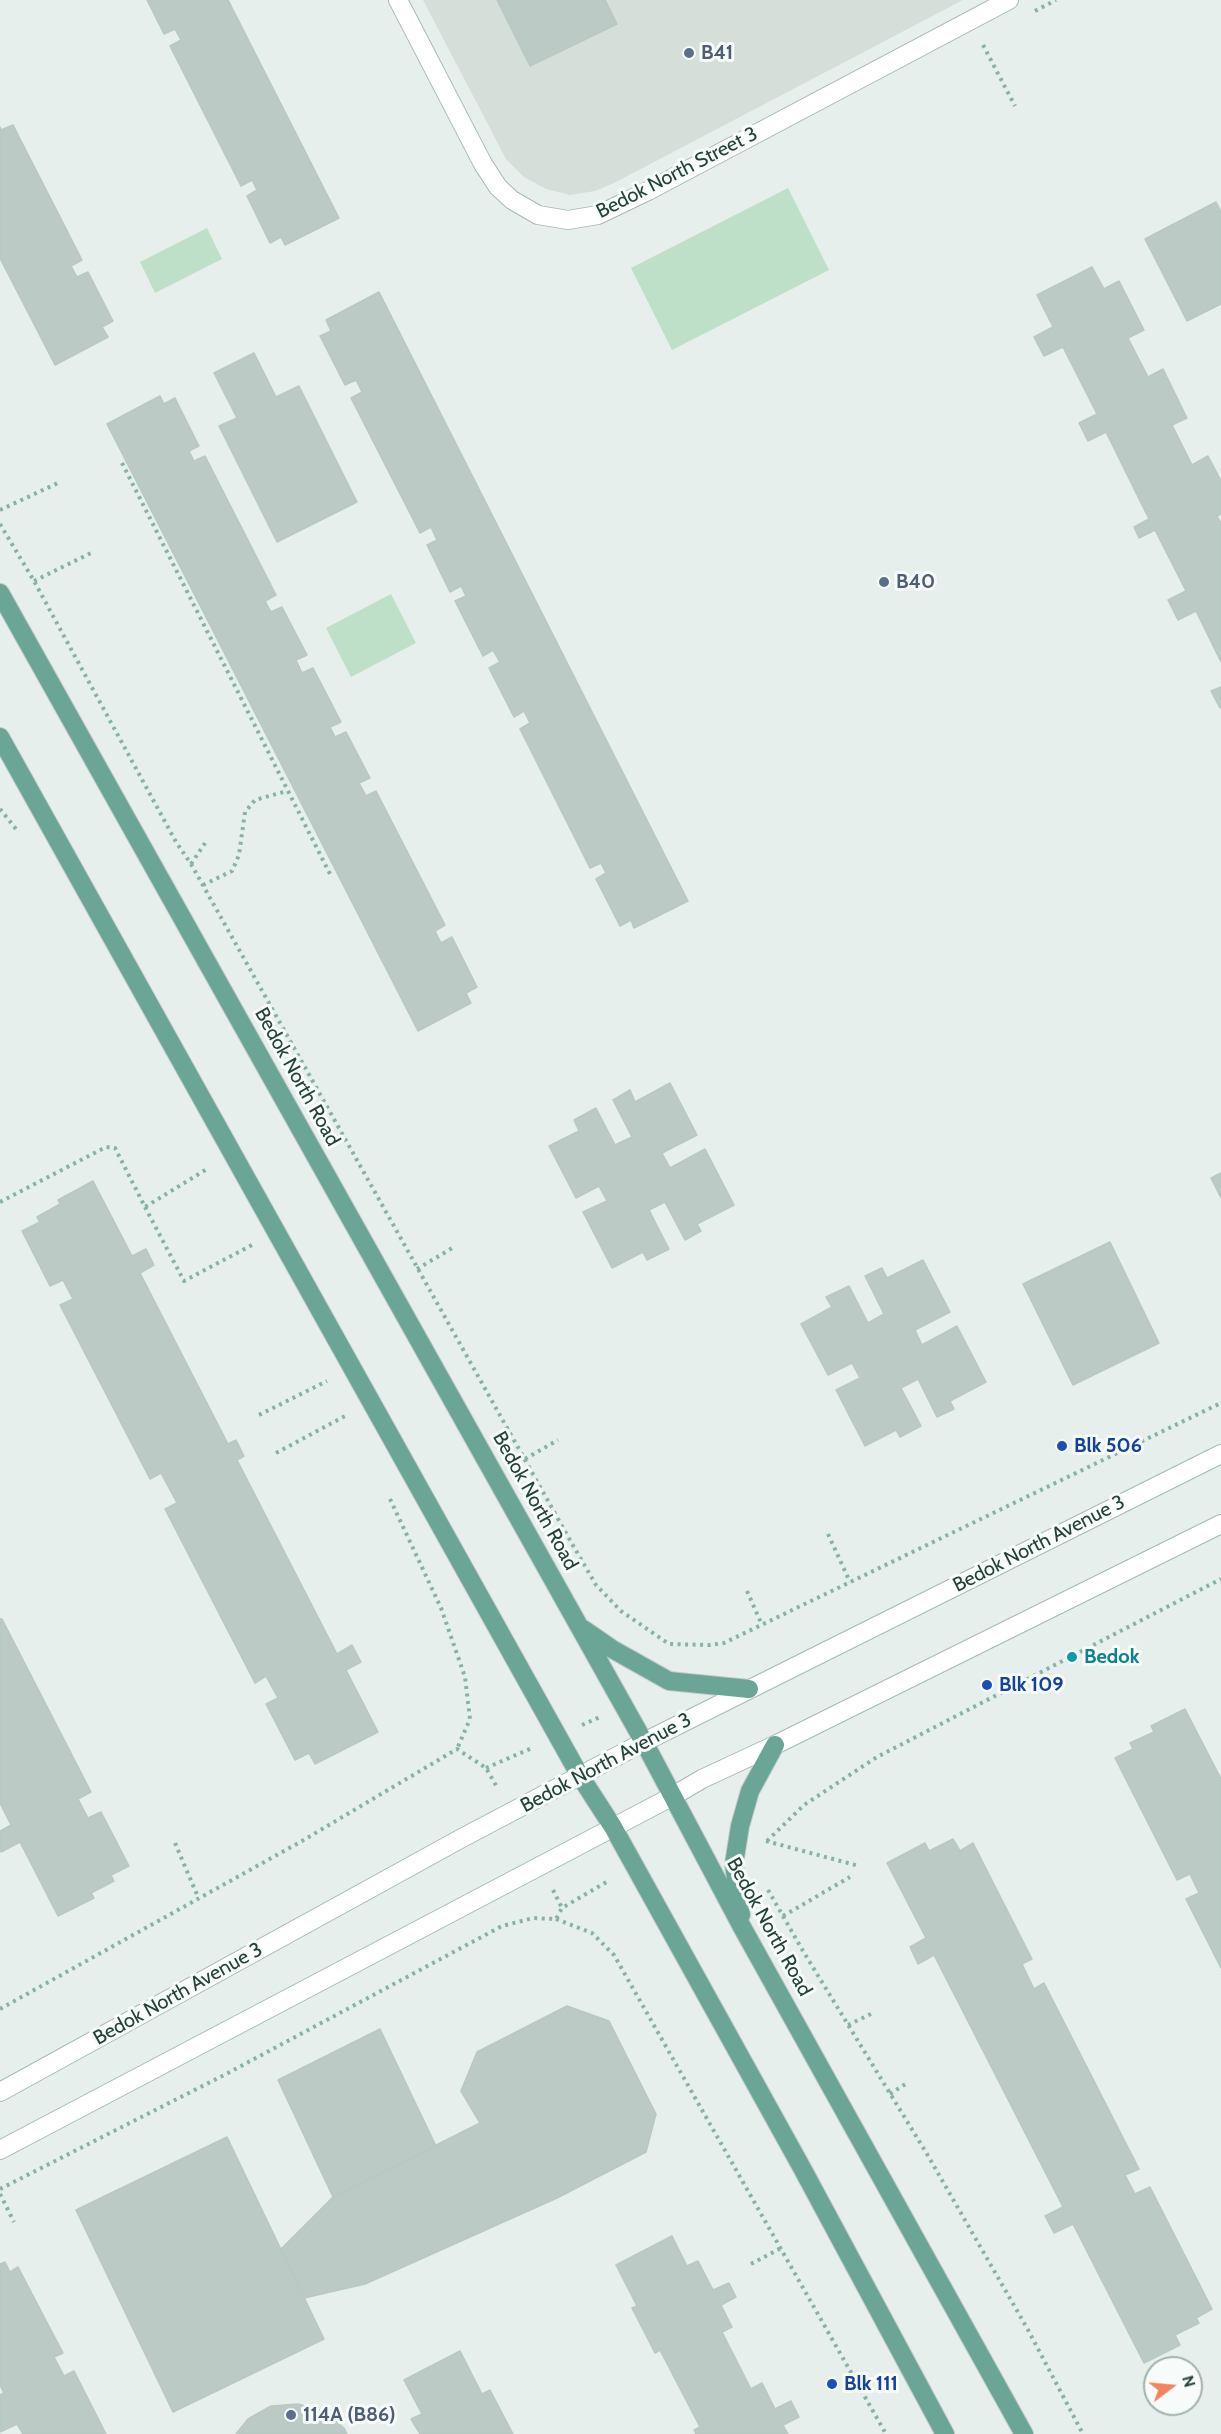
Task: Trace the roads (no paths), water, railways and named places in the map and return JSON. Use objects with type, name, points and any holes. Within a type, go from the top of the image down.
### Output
[{"type":"main road","name":"Bedok North Street 3","points":[[398,0],[483,164],[498,187],[512,200],[538,215],[568,220],[598,215],[648,192],[1010,0]]},
{"type":"main road","name":"Bedok North Road","points":[[0,592],[644,1742],[742,1927],[1024,2434]]},
{"type":"main road","points":[[0,737],[580,1776],[613,1827],[802,2168],[945,2434]]},
{"type":"main road","name":"Bedok North Avenue 3","points":[[0,2092],[644,1742],[1221,1454]]},
{"type":"main road","points":[[0,2150],[702,1779],[775,1746],[1221,1524]]},
{"type":"main road","points":[[579,1626],[612,1649],[669,1682],[749,1689]]},
{"type":"main road","points":[[742,1927],[734,1864],[740,1826],[750,1791],[775,1746]]},
{"type":"place","name":"B41","points":[[689,53]]},
{"type":"place","name":"B40","points":[[884,582]]},
{"type":"place","name":"Blk 506","points":[[1062,1446]]},
{"type":"place","name":"Bedok","points":[[1072,1657]]},
{"type":"place","name":"Blk 109","points":[[987,1685]]},
{"type":"place","name":"Blk 111","points":[[832,2384]]},
{"type":"place","name":"114A (B86)","points":[[291,2415]]}]
